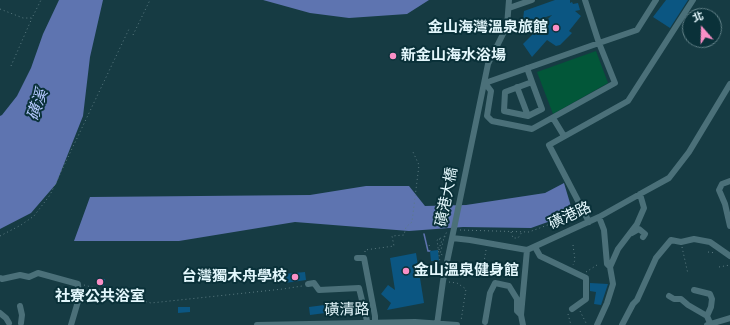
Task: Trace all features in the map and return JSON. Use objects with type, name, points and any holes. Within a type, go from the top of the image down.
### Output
[{"type":"street","points":[[509,0],[507,26],[488,64],[485,83],[491,91],[487,116],[492,121],[532,129],[615,84],[599,43],[585,0]]},
{"type":"street","points":[[509,8],[532,0]]},
{"type":"street","points":[[485,83],[637,30],[656,0]]},
{"type":"street","points":[[589,222],[549,145],[628,101],[693,0]]},
{"type":"street","points":[[527,68],[542,109],[528,116],[504,111],[505,92],[532,82]]},
{"type":"street","name":"磺港大橋","points":[[452,238],[467,160],[485,83]]},
{"type":"street","name":"磺港路","points":[[527,250],[599,217],[669,178],[688,152],[730,84]]},
{"type":"street","points":[[517,87],[528,116]]},
{"type":"street","points":[[553,118],[564,136]]},
{"type":"street","points":[[730,181],[722,184],[718,190],[725,204],[730,226]]},
{"type":"street","points":[[597,325],[608,303],[613,284],[610,267],[618,249],[630,234],[644,208],[640,194]]},
{"type":"street","points":[[599,217],[604,230],[606,264],[610,267]]},
{"type":"street","points":[[630,234],[639,229],[645,234],[643,237]]},
{"type":"street","points":[[437,324],[443,281],[452,238],[527,250],[521,315],[523,325]]},
{"type":"street","points":[[622,325],[633,304],[637,300],[656,258],[671,240],[681,242],[694,239],[710,242],[730,256]]},
{"type":"street","points":[[535,247],[540,256],[583,275],[586,278],[586,299],[572,309]]},
{"type":"street","points":[[357,258],[364,258],[375,316],[375,325]]},
{"type":"street","points":[[0,278],[2,279],[20,275],[30,277],[38,273],[78,284],[79,298],[71,325]]},
{"type":"street","points":[[308,284],[314,283],[319,290],[359,288],[368,325]]},
{"type":"street","points":[[485,322],[490,293],[495,283],[509,286],[517,299],[518,311],[521,315]]},
{"type":"street","points":[[694,290],[710,294],[712,299],[711,307],[707,316],[708,324],[730,318]]},
{"type":"street","points":[[669,296],[674,299],[681,299],[707,316]]},
{"type":"street","points":[[20,306],[22,316],[21,323]]},
{"type":"street","points":[[0,313],[9,323]]},
{"type":"street","name":"磺清路","points":[[257,325],[415,322],[457,325]]},
{"type":"path","points":[[11,66],[32,18],[42,0]]},
{"type":"path","points":[[133,34],[150,0]]},
{"type":"path","points":[[0,9],[23,18],[32,18]]},
{"type":"path","points":[[0,236],[34,216],[50,196],[129,29]]},
{"type":"path","points":[[364,258],[365,250],[394,246],[392,236],[404,235],[406,227],[412,222],[419,165],[413,152]]},
{"type":"path","points":[[454,230],[529,232],[567,219],[584,211]]},
{"type":"path","points":[[436,269],[436,263],[440,262],[437,240],[445,236],[445,231],[448,230]]},
{"type":"path","points":[[511,232],[513,238],[518,238],[522,232]]},
{"type":"path","points":[[439,250],[441,242],[443,242],[440,254],[442,255]]},
{"type":"path","points":[[681,242],[688,274]]},
{"type":"path","points":[[487,243],[482,268],[495,283]]},
{"type":"path","points":[[571,270],[575,260],[573,245]]},
{"type":"path","points":[[583,275],[597,265]]},
{"type":"path","points":[[719,267],[730,265]]},
{"type":"path","points":[[443,281],[457,283],[466,289],[461,325]]},
{"type":"path","points":[[78,284],[96,287],[151,303],[283,289],[308,284]]},
{"type":"path","points":[[579,305],[587,325]]},
{"type":"path","points":[[571,325],[568,312],[572,309]]},
{"type":"green space","points":[[596,51],[608,83],[553,114],[537,72]]},
{"type":"water","name":"磺溪","points":[[59,0],[103,0],[90,57],[83,116],[56,184],[31,213],[0,229],[0,116],[17,96],[31,68],[43,34]]},
{"type":"water","points":[[263,0],[429,0],[407,14],[349,18],[310,13]]},
{"type":"water","points":[[564,183],[573,213],[531,228],[463,227],[409,231],[295,222],[179,241],[74,241],[90,197],[310,195],[366,186],[409,186],[425,206],[466,205],[545,193]]},
{"type":"building","name":"金山海灣溫泉旅館","points":[[555,0],[570,0],[570,3],[578,3],[580,10],[575,11],[581,16],[569,31],[572,33],[560,45],[556,46],[547,40],[532,57],[523,44],[552,15],[524,24],[524,11]]},
{"type":"building","points":[[666,0],[688,0],[670,28],[653,17]]},
{"type":"building","points":[[438,250],[439,261],[431,261],[430,251]]},
{"type":"building","name":"金山溫泉健身館","points":[[416,253],[424,303],[387,310],[391,303],[381,294],[388,285],[395,290],[390,258]]},
{"type":"building","name":"台灣獨木舟學校","points":[[305,272],[306,280],[285,283],[284,274]]},
{"type":"building","name":"社寮公共浴室","points":[[97,278],[105,279],[104,286],[96,285]]},
{"type":"building","points":[[590,283],[608,284],[601,305],[594,304],[596,292],[590,291]]},
{"type":"building","points":[[332,304],[333,312],[310,315],[309,307]]},
{"type":"building","points":[[178,307],[190,307],[190,312],[178,313]]},
{"type":"waterway","points":[[424,234],[428,251],[430,251]]},
{"type":"place","name":"金山海灣溫泉旅館","points":[[556,28]]},
{"type":"place","name":"新金山海水浴場","points":[[393,56]]},
{"type":"place","name":"金山溫泉健身館","points":[[406,271]]},
{"type":"place","name":"台灣獨木舟學校","points":[[295,277]]},
{"type":"place","name":"社寮公共浴室","points":[[100,282]]}]
